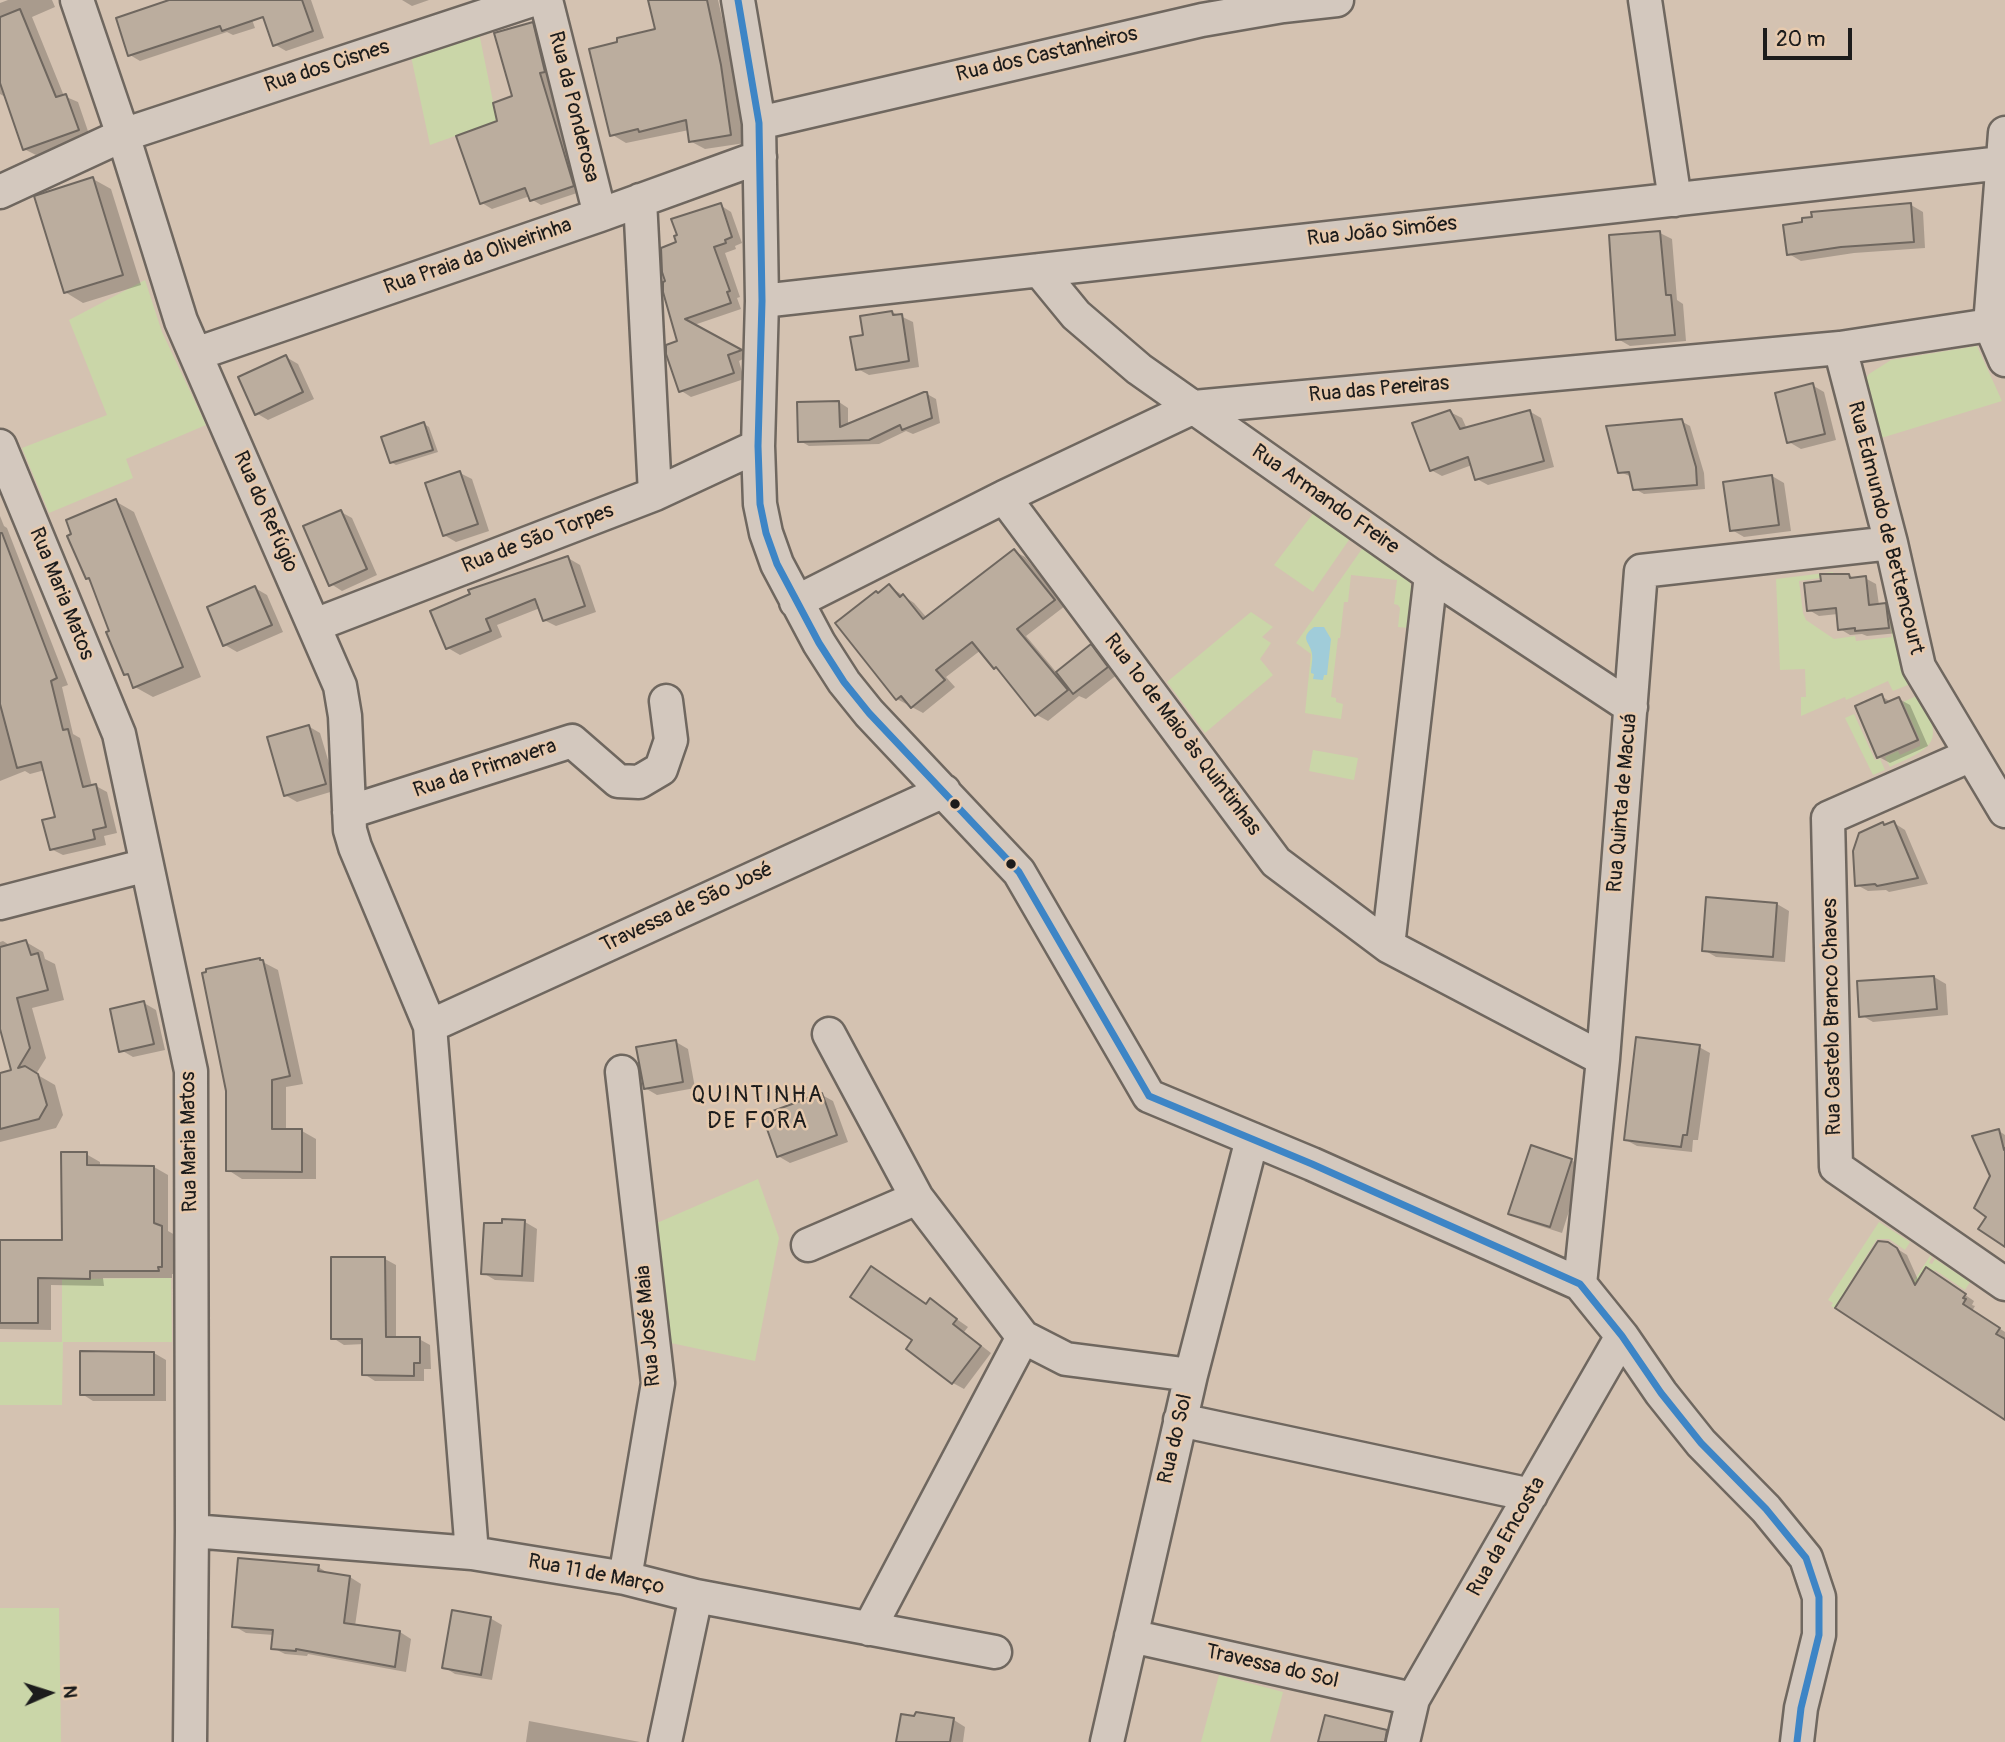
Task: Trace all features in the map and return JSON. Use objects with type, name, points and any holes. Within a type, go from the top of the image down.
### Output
[{"type":"street","name":"Rua do Refúgio","points":[[77,0],[123,135],[168,284],[340,686],[345,716],[350,830],[430,1026],[472,1553]]},
{"type":"street","name":"Rua dos Cisnes","points":[[0,192],[123,135],[532,0]]},
{"type":"street","name":"Rua da Ponderosa","points":[[547,0],[600,215]]},
{"type":"street","points":[[738,0],[759,123],[762,301],[759,493],[766,533],[778,564],[819,643],[844,682],[869,713],[1020,872],[1149,1096],[1429,1215],[1580,1284],[1701,1443],[1766,1510],[1806,1558],[1819,1597],[1819,1635],[1801,1708],[1797,1742]]},
{"type":"street","name":"Rua dos Castanheiros","points":[[759,123],[1202,20],[1337,0]]},
{"type":"street","points":[[1645,0],[1675,200]]},
{"type":"street","points":[[2003,148],[1997,325],[2005,360]]},
{"type":"street","name":"Rua João Simões","points":[[762,301],[1675,200],[2003,148]]},
{"type":"street","name":"Rua Praia da Oliveirinha","points":[[196,354],[760,157]]},
{"type":"street","points":[[640,200],[655,494]]},
{"type":"street","name":"Rua Armando Freire","points":[[1038,270],[1076,315],[1139,369],[1431,575],[1631,707]]},
{"type":"street","name":"Rua das Pereiras","points":[[796,602],[1004,497],[1194,407],[1840,348],[1997,325]]},
{"type":"street","name":"Rua Edmundo de Bettencourt","points":[[1840,348],[1891,543],[1919,667],[2005,811]]},
{"type":"street","name":"Rua Maria Matos","points":[[0,446],[119,734],[191,1071],[190,1742]]},
{"type":"street","name":"Rua de São Torpes","points":[[315,625],[655,494],[758,446]]},
{"type":"street","name":"Rua 1º de Maio às Quintinhas","points":[[1004,497],[1276,862],[1388,946],[1603,1059]]},
{"type":"street","name":"Rua Quinta de Macuá","points":[[1580,1284],[1603,1059],[1641,572],[1891,543]]},
{"type":"street","points":[[1388,946],[1431,575]]},
{"type":"street","name":"Rua da Primavera","points":[[349,812],[572,741],[618,781],[639,782],[661,769],[670,740],[666,701]]},
{"type":"street","name":"Rua Castelo Branco Chaves","points":[[1971,755],[1828,818],[1836,1167],[2005,1284]]},
{"type":"street","name":"Travessa de São José","points":[[430,1026],[944,791]]},
{"type":"street","points":[[0,903],[147,866]]},
{"type":"street","points":[[829,1034],[917,1198],[1023,1337],[1066,1359],[1191,1375]]},
{"type":"street","name":"Rua José Maia","points":[[622,1072],[658,1383],[625,1578]]},
{"type":"street","name":"Rua do Sol","points":[[1107,1742],[1180,1420],[1252,1139]]},
{"type":"street","points":[[808,1245],[917,1198]]},
{"type":"street","name":"Rua da Encosta","points":[[1403,1742],[1413,1699],[1622,1336]]},
{"type":"street","points":[[869,1629],[1023,1337]]},
{"type":"street","points":[[1180,1420],[1531,1495]]},
{"type":"street","name":"Rua 11 de Março","points":[[192,1531],[472,1553],[625,1578],[696,1596],[995,1652]]},
{"type":"street","points":[[665,1742],[696,1596]]},
{"type":"street","name":"Travessa do Sol","points":[[1131,1636],[1413,1699]]},
{"type":"green space","points":[[477,23],[497,121],[430,145],[409,47]]},
{"type":"green space","points":[[145,280],[162,332],[206,425],[126,459],[133,478],[49,513],[22,448],[107,415],[69,320]]},
{"type":"green space","points":[[1977,346],[2002,401],[1878,439],[1863,383],[1869,374],[1891,360]]},
{"type":"green space","points":[[1315,511],[1351,537],[1313,592],[1274,565]]},
{"type":"green space","points":[[1364,546],[1409,578],[1412,593],[1408,628],[1398,627],[1400,608],[1394,604],[1397,580],[1351,575],[1348,602],[1344,602],[1338,638],[1331,697],[1343,704],[1341,719],[1305,713],[1311,654],[1296,643]]},
{"type":"green space","points":[[1833,572],[1834,576],[1799,581],[1806,620],[1834,639],[1855,636],[1856,641],[1892,637],[1888,606],[1915,682],[1893,691],[1888,681],[1801,716],[1801,697],[1806,697],[1805,669],[1780,670],[1776,579]]},
{"type":"green space","points":[[1251,612],[1273,627],[1262,637],[1271,643],[1260,659],[1273,675],[1205,733],[1167,682]]},
{"type":"green space","points":[[1921,694],[1932,724],[1931,741],[1917,754],[1890,767],[1885,757],[1898,751],[1900,755],[1920,746],[1920,740],[1903,702]]},
{"type":"green space","points":[[1854,714],[1875,760],[1880,759],[1885,770],[1873,775],[1845,718]]},
{"type":"green space","points":[[1313,750],[1358,758],[1354,780],[1309,771]]},
{"type":"green space","points":[[758,1179],[779,1238],[755,1361],[671,1343],[657,1223]]},
{"type":"green space","points":[[1879,1222],[1910,1242],[1905,1250],[1889,1239],[1877,1239],[1845,1290],[1879,1313],[1862,1311],[1855,1321],[1831,1306],[1833,1303],[1828,1300]]},
{"type":"green space","points":[[1930,1256],[1932,1257],[1929,1263],[1932,1264],[1935,1259],[1970,1282],[1965,1290],[1935,1270],[1899,1325],[1890,1318]]},
{"type":"green space","points":[[171,1278],[172,1342],[63,1342],[62,1405],[0,1405],[0,1342],[62,1342],[62,1279]]},
{"type":"green space","points":[[0,1608],[59,1608],[61,1742],[0,1742]]},
{"type":"green space","points":[[1219,1675],[1283,1692],[1270,1742],[1201,1742]]},
{"type":"water","points":[[1314,627],[1324,627],[1331,639],[1327,675],[1324,675],[1323,680],[1313,679],[1314,674],[1311,673],[1312,654],[1306,638]]},
{"type":"building","points":[[169,0],[302,0],[313,31],[273,46],[263,17],[222,31],[220,26],[128,56],[116,18]]},
{"type":"building","points":[[648,0],[707,0],[721,65],[731,135],[689,142],[686,120],[610,136],[589,49],[617,42],[617,38],[655,29]]},
{"type":"building","points":[[20,9],[56,97],[66,94],[79,130],[23,150],[0,83],[0,17]]},
{"type":"building","points":[[533,22],[545,72],[540,73],[574,186],[530,201],[525,188],[480,204],[456,136],[497,121],[493,103],[512,96],[494,33]]},
{"type":"building","points":[[93,177],[123,275],[64,293],[34,196]]},
{"type":"building","points":[[721,203],[732,237],[725,240],[726,243],[714,247],[730,291],[727,292],[731,303],[685,319],[742,350],[728,355],[734,373],[679,392],[666,354],[666,345],[677,341],[663,292],[665,281],[661,248],[676,242],[674,236],[677,235],[671,219]]},
{"type":"building","points":[[1911,203],[1914,242],[1841,247],[1787,255],[1783,225],[1802,222],[1802,218],[1812,217],[1811,212]]},
{"type":"building","points":[[1660,231],[1666,295],[1671,295],[1675,335],[1616,340],[1609,235]]},
{"type":"building","points":[[892,311],[893,315],[902,314],[909,361],[856,370],[850,337],[863,335],[860,316]]},
{"type":"building","points":[[286,355],[303,392],[255,415],[238,377]]},
{"type":"building","points":[[1813,383],[1825,434],[1787,443],[1775,393]]},
{"type":"building","points":[[927,392],[932,418],[902,430],[900,425],[869,440],[798,442],[797,402],[839,401],[840,427]]},
{"type":"building","points":[[1450,410],[1460,429],[1530,410],[1544,461],[1475,480],[1468,457],[1430,471],[1412,423]]},
{"type":"building","points":[[1682,419],[1696,467],[1697,485],[1633,490],[1629,472],[1618,473],[1606,426]]},
{"type":"building","points":[[424,422],[433,450],[390,463],[381,437]]},
{"type":"building","points":[[460,471],[478,524],[443,536],[425,483]]},
{"type":"building","points":[[1772,475],[1779,525],[1730,531],[1723,482]]},
{"type":"building","points":[[116,499],[183,667],[133,688],[128,674],[124,675],[106,632],[109,631],[89,578],[86,579],[67,536],[71,534],[66,520]]},
{"type":"building","points":[[341,510],[367,569],[329,586],[303,526]]},
{"type":"building","points":[[0,533],[57,678],[51,681],[63,730],[68,729],[83,787],[96,784],[106,827],[93,830],[95,839],[50,850],[42,820],[55,817],[41,762],[17,768],[0,704]]},
{"type":"building","points":[[1014,549],[1055,600],[1017,629],[1068,690],[1035,716],[972,642],[936,670],[945,680],[911,708],[901,696],[896,700],[835,623],[889,584],[900,597],[903,594],[923,619]]},
{"type":"building","points":[[568,556],[585,606],[543,621],[535,599],[486,619],[491,631],[446,649],[430,611],[470,594],[468,590]]},
{"type":"building","points":[[1820,574],[1849,574],[1850,578],[1866,576],[1869,605],[1886,603],[1889,628],[1838,630],[1836,608],[1807,611],[1804,583],[1821,581]]},
{"type":"building","points":[[255,586],[272,625],[223,646],[207,607]]},
{"type":"building","points":[[1091,644],[1108,667],[1073,694],[1056,672]]},
{"type":"building","points":[[1882,694],[1885,703],[1899,697],[1918,740],[1877,758],[1855,706]]},
{"type":"building","points":[[309,725],[326,784],[284,796],[267,737]]},
{"type":"building","points":[[1894,821],[1918,878],[1877,886],[1855,886],[1853,851],[1859,833],[1883,822],[1884,825]]},
{"type":"building","points":[[1706,897],[1777,903],[1773,957],[1702,951]]},
{"type":"building","points":[[26,940],[31,955],[38,953],[48,990],[17,998],[30,1048],[18,1068],[25,1066],[38,1074],[47,1105],[39,1119],[0,1129],[0,1073],[11,1070],[0,1029],[0,947]]},
{"type":"building","points":[[260,958],[263,960],[290,1076],[272,1080],[272,1129],[302,1129],[302,1172],[226,1171],[226,1091],[202,973],[206,972],[206,969]]},
{"type":"building","points":[[1934,976],[1937,1009],[1859,1017],[1857,981]]},
{"type":"building","points":[[144,1001],[154,1044],[119,1052],[110,1009]]},
{"type":"building","points":[[1636,1037],[1700,1045],[1687,1135],[1683,1135],[1681,1147],[1624,1140]]},
{"type":"building","points":[[676,1040],[683,1082],[644,1089],[636,1047]]},
{"type":"building","points":[[822,1093],[837,1135],[777,1157],[762,1115]]},
{"type":"building","points":[[1999,1129],[2004,1150],[2005,1148],[2005,1247],[1978,1229],[1986,1217],[1974,1208],[1990,1176],[1972,1136]]},
{"type":"building","points":[[1531,1145],[1572,1159],[1550,1227],[1508,1214]]},
{"type":"building","points":[[61,1152],[87,1152],[87,1165],[154,1166],[154,1223],[162,1226],[162,1267],[158,1267],[159,1271],[90,1271],[90,1279],[38,1278],[38,1323],[0,1323],[0,1240],[62,1240]]},
{"type":"building","points":[[502,1219],[525,1220],[522,1276],[481,1274],[484,1223],[502,1223]]},
{"type":"building","points":[[1878,1241],[1888,1242],[1897,1248],[1915,1285],[1926,1267],[1966,1294],[1963,1304],[2000,1328],[1996,1334],[2005,1339],[2005,1420],[1835,1308]]},
{"type":"building","points":[[331,1257],[385,1257],[386,1337],[420,1337],[420,1363],[414,1363],[414,1376],[362,1375],[362,1339],[331,1339]]},
{"type":"building","points":[[871,1266],[926,1304],[930,1298],[957,1319],[953,1324],[981,1346],[952,1384],[906,1349],[912,1340],[850,1297]]},
{"type":"building","points":[[80,1351],[154,1352],[154,1395],[80,1395]]},
{"type":"building","points":[[238,1558],[319,1565],[318,1571],[350,1576],[344,1623],[400,1631],[395,1667],[296,1649],[271,1649],[273,1630],[232,1627]]},
{"type":"building","points":[[452,1610],[491,1617],[481,1675],[442,1668]]},
{"type":"building","points":[[916,1712],[954,1718],[950,1742],[896,1742],[901,1714],[914,1716]]},
{"type":"building","points":[[1325,1715],[1387,1730],[1385,1742],[1318,1742]]},
{"type":"transit line","points":[[738,0],[759,123],[762,301],[758,446],[760,504],[766,533],[777,564],[819,643],[844,682],[869,713],[1019,872],[1149,1096],[1312,1164],[1580,1284],[1701,1443],[1766,1509],[1806,1558],[1819,1597],[1819,1635],[1801,1708],[1797,1742]]},
{"type":"district","name":"QUINTINHA DE FORA","points":[[758,1109]]}]
